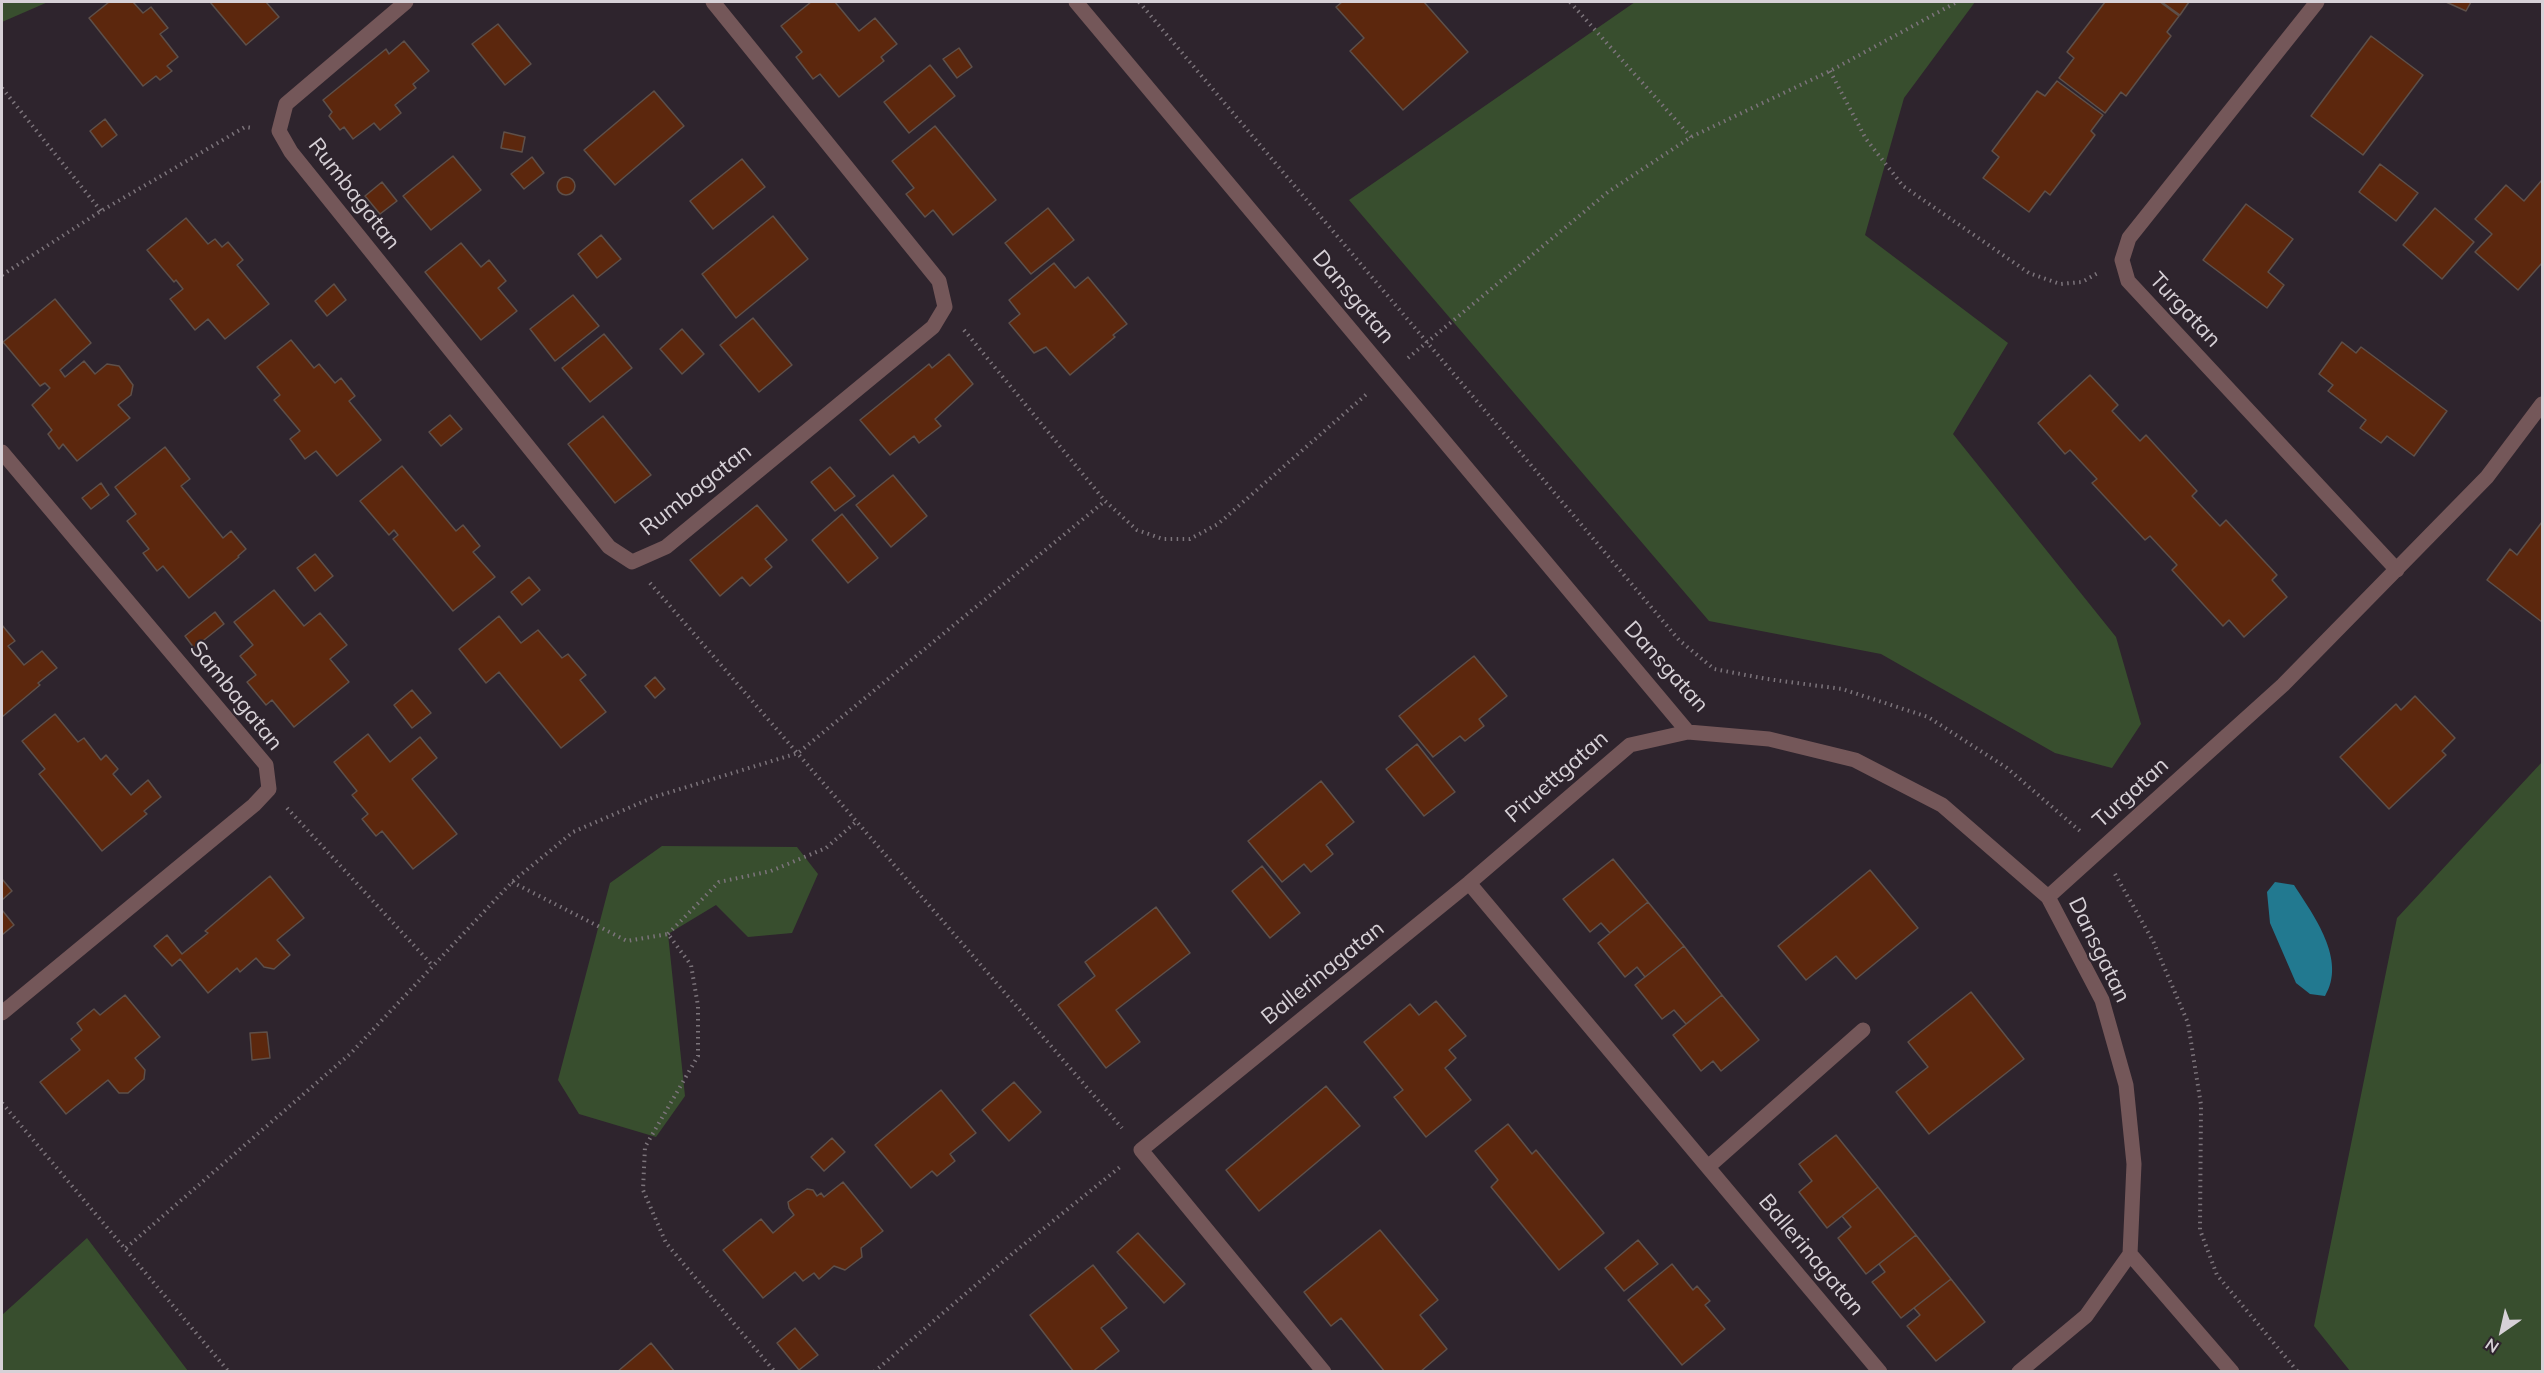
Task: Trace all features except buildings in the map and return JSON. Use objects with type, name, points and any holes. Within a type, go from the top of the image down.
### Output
[{"type":"street","name":"Rumbagatan","points":[[406,2],[286,104],[279,131],[291,152],[609,547],[632,562],[666,547],[933,327],[945,307]]},
{"type":"street","points":[[713,2],[939,281],[945,307]]},
{"type":"street","name":"Dansgatan","points":[[1076,2],[1688,732],[1769,739],[1855,760],[1942,805],[2048,897],[2102,1000],[2126,1085],[2134,1164],[2130,1254]]},
{"type":"street","name":"Turgatan","points":[[2318,2],[2129,238],[2122,260],[2128,281],[2397,570]]},
{"type":"street","name":"Turgatan","points":[[2048,897],[2283,685],[2487,477],[2542,404]]},
{"type":"street","name":"Sambagatan","points":[[2,452],[266,765],[269,789],[254,805],[2,1013]]},
{"type":"street","name":"Piruettgatan","points":[[1469,883],[1630,745],[1688,732]]},
{"type":"street","name":"Ballerinagatan","points":[[1141,1150],[1469,883],[1880,1371]]},
{"type":"street","points":[[1708,1167],[1863,1030]]},
{"type":"street","points":[[1141,1150],[1324,1371]]},
{"type":"street","points":[[2019,1371],[2086,1316],[2130,1254],[2232,1371]]},
{"type":"path","points":[[1139,2],[1679,640],[1714,669],[1842,689],[1928,717],[2007,768],[2101,849],[2153,940],[2188,1023],[2201,1105],[2200,1230],[2217,1275],[2298,1371]]},
{"type":"path","points":[[1570,2],[1691,137]]},
{"type":"path","points":[[945,307],[1105,501],[1137,530],[1163,539],[1190,539],[1218,524],[1427,341],[1608,192],[1691,137],[1830,71],[1957,2]]},
{"type":"path","points":[[1830,71],[1866,139],[1903,186],[2029,273],[2060,284],[2082,282],[2122,260]]},
{"type":"path","points":[[2,88],[102,212]]},
{"type":"path","points":[[2,275],[245,127],[279,131]]},
{"type":"path","points":[[126,1248],[351,1053],[513,882],[573,832],[654,796],[798,753],[1105,501]]},
{"type":"path","points":[[632,562],[1141,1150],[1012,1254],[874,1371]]},
{"type":"path","points":[[269,789],[433,966]]},
{"type":"path","points":[[513,882],[627,941],[668,934],[719,882],[771,871],[826,848],[857,821]]},
{"type":"path","points":[[668,934],[691,965],[698,1006],[698,1056],[645,1147],[643,1190],[666,1243],[775,1371]]},
{"type":"path","points":[[2,1103],[229,1371]]},
{"type":"green space","points":[[2,2],[48,2],[2,22]]},
{"type":"green space","points":[[1635,2],[1975,2],[1904,98],[1865,235],[2008,343],[1953,434],[2116,637],[2141,724],[2112,768],[2055,753],[1881,654],[1709,621],[1349,200]]},
{"type":"green space","points":[[2542,762],[2542,1371],[2350,1371],[2314,1326],[2397,918]]},
{"type":"green space","points":[[662,846],[797,847],[818,874],[792,933],[748,937],[716,905],[668,934],[685,1096],[656,1137],[579,1114],[558,1080],[610,883]]},
{"type":"green space","points":[[87,1238],[188,1371],[2,1371],[2,1315]]},
{"type":"water","points":[[2275,882],[2294,885],[2325,939],[2332,968],[2331,982],[2325,996],[2310,994],[2296,983],[2270,923],[2267,892]]}]
